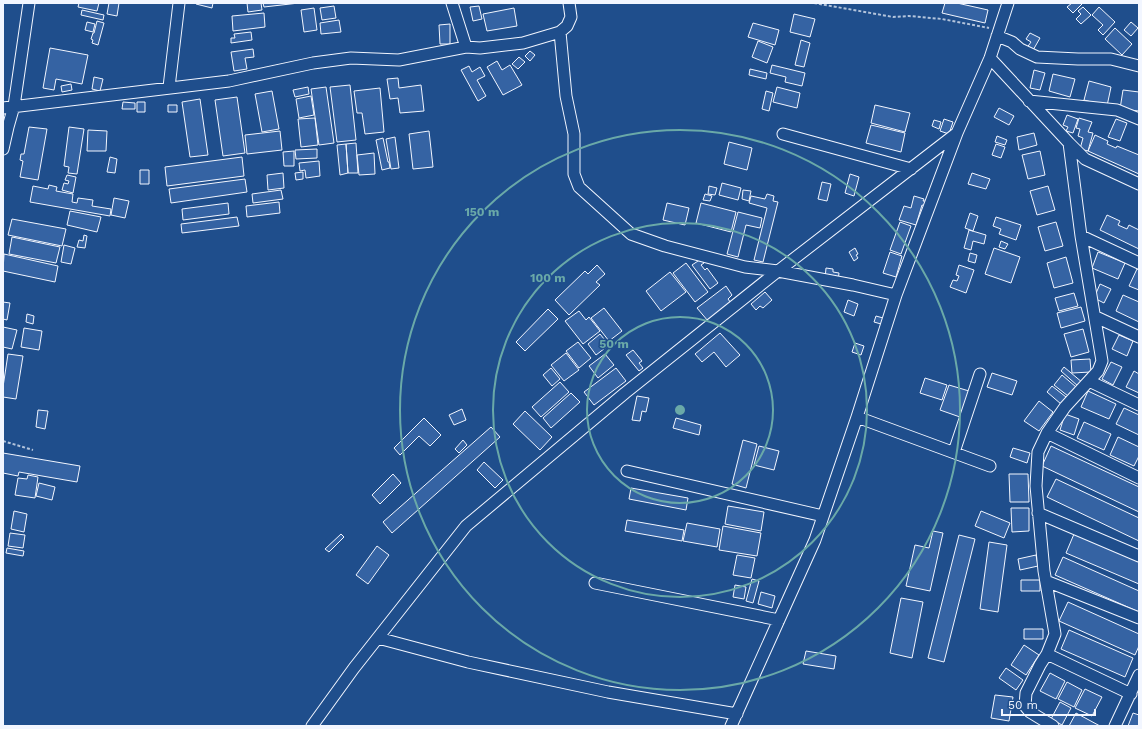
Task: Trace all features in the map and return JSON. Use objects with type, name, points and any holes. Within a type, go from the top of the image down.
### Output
[{"type":"street","points":[[3,149],[14,106],[28,3]]},
{"type":"street","points":[[169,87],[179,3]]},
{"type":"street","points":[[452,3],[466,47]]},
{"type":"street","points":[[3,108],[229,81],[313,63],[351,58],[399,60],[466,47],[480,48],[523,43],[560,32],[567,26],[571,17],[569,3]]},
{"type":"street","points":[[731,726],[815,540],[857,417],[896,295],[957,133],[990,58],[1008,3]]},
{"type":"street","points":[[560,32],[566,96],[574,134],[574,174],[579,187],[631,234],[665,246],[745,267],[778,271],[896,295]]},
{"type":"street","points":[[998,34],[1012,42],[1020,49],[1037,57],[1111,59],[1137,64]]},
{"type":"street","points":[[990,58],[1085,159],[1139,184]]},
{"type":"street","points":[[1029,101],[1117,110],[1139,119]]},
{"type":"street","points":[[312,726],[354,668],[466,526],[625,393],[778,271],[957,133]]},
{"type":"street","points":[[783,134],[911,169]]},
{"type":"street","points":[[1053,726],[1030,712],[1025,706],[1026,693],[1047,654],[1055,634],[1046,581],[1038,513],[1036,486],[1038,452],[1047,432],[1065,407],[1098,371],[1102,361],[1096,317],[1081,236],[1069,143]]},
{"type":"street","points":[[1081,236],[1139,263]]},
{"type":"street","points":[[1096,317],[1139,337]]},
{"type":"street","points":[[954,452],[980,374]]},
{"type":"street","points":[[1089,381],[1139,405]]},
{"type":"street","points":[[857,417],[990,466]]},
{"type":"street","points":[[1047,432],[1139,478]]},
{"type":"street","points":[[627,470],[823,516]]},
{"type":"street","points":[[1038,513],[1139,556]]},
{"type":"street","points":[[1046,581],[1139,618]]},
{"type":"street","points":[[595,583],[779,620]]},
{"type":"street","points":[[378,638],[468,662],[608,692],[737,714]]},
{"type":"street","points":[[1047,654],[1130,694]]},
{"type":"street","points":[[1115,726],[1139,676]]},
{"type":"path","points":[[814,3],[893,17],[909,16],[942,19],[982,26],[998,34]]},
{"type":"path","points":[[3,441],[32,450]]},
{"type":"building","points":[[79,3],[99,3],[97,11],[78,7]]},
{"type":"building","points":[[109,3],[119,3],[117,16],[107,14]]},
{"type":"building","points":[[196,3],[213,3],[212,8]]},
{"type":"building","points":[[247,3],[261,3],[262,10],[248,12]]},
{"type":"building","points":[[263,3],[299,3],[264,7]]},
{"type":"building","points":[[945,3],[957,3],[988,10],[985,23],[942,13]]},
{"type":"building","points":[[1072,3],[1083,3],[1073,13],[1067,7]]},
{"type":"building","points":[[334,6],[336,18],[322,20],[320,8]]},
{"type":"building","points":[[479,6],[482,19],[473,21],[470,7]]},
{"type":"building","points":[[1083,7],[1091,15],[1081,24],[1076,19],[1081,14],[1078,11]]},
{"type":"building","points":[[1099,7],[1115,22],[1103,35],[1098,30],[1103,25],[1092,15]]},
{"type":"building","points":[[314,8],[317,30],[304,32],[301,10]]},
{"type":"building","points":[[514,8],[517,26],[487,31],[483,14]]},
{"type":"building","points":[[82,10],[104,15],[103,20],[81,15]]},
{"type":"building","points":[[264,13],[265,27],[233,31],[232,16]]},
{"type":"building","points":[[794,14],[815,19],[810,37],[790,32]]},
{"type":"building","points":[[339,20],[341,32],[321,34],[320,23]]},
{"type":"building","points":[[97,21],[104,23],[98,45],[92,43],[93,40],[91,39]]},
{"type":"building","points":[[87,22],[95,24],[93,32],[85,30]]},
{"type":"building","points":[[1131,22],[1138,28],[1131,36],[1124,30]]},
{"type":"building","points":[[753,23],[779,30],[775,45],[748,37]]},
{"type":"building","points":[[450,24],[450,44],[440,44],[439,25]]},
{"type":"building","points":[[1115,28],[1132,44],[1122,55],[1105,39]]},
{"type":"building","points":[[251,32],[252,40],[231,43],[231,38],[235,38],[234,34]]},
{"type":"building","points":[[1030,33],[1040,38],[1032,52],[1026,49],[1031,42],[1026,39]]},
{"type":"building","points":[[801,40],[810,43],[804,67],[795,65]]},
{"type":"building","points":[[758,41],[773,47],[767,63],[752,57]]},
{"type":"building","points":[[50,48],[88,55],[82,84],[56,79],[54,90],[43,88]]},
{"type":"building","points":[[253,49],[254,57],[245,58],[247,69],[234,71],[231,52]]},
{"type":"building","points":[[530,51],[535,55],[530,61],[525,56]]},
{"type":"building","points":[[519,57],[525,62],[518,69],[512,64]]},
{"type":"building","points":[[497,61],[502,70],[510,65],[522,85],[503,95],[487,67]]},
{"type":"building","points":[[772,65],[805,73],[802,86],[785,82],[786,77],[770,73]]},
{"type":"building","points":[[469,66],[472,72],[480,67],[485,76],[477,80],[486,96],[478,101],[461,70]]},
{"type":"building","points":[[750,69],[767,73],[766,79],[749,75]]},
{"type":"building","points":[[1034,70],[1045,73],[1040,90],[1030,88]]},
{"type":"building","points":[[1053,74],[1075,79],[1070,97],[1049,91]]},
{"type":"building","points":[[94,77],[103,79],[100,91],[92,89]]},
{"type":"building","points":[[398,78],[399,88],[421,85],[424,111],[400,113],[398,98],[390,99],[387,79]]},
{"type":"building","points":[[1089,81],[1111,87],[1107,106],[1084,100]]},
{"type":"building","points":[[71,84],[72,90],[62,92],[61,86]]},
{"type":"building","points":[[350,85],[356,140],[337,142],[330,87]]},
{"type":"building","points":[[308,87],[309,94],[295,97],[293,90]]},
{"type":"building","points":[[326,87],[334,143],[319,145],[311,89]]},
{"type":"building","points":[[777,87],[800,93],[797,108],[773,102]]},
{"type":"building","points":[[380,88],[384,132],[365,134],[362,113],[357,113],[354,91]]},
{"type":"building","points":[[1123,90],[1139,92],[1139,111],[1120,109]]},
{"type":"building","points":[[272,91],[279,129],[262,132],[255,94]]},
{"type":"building","points":[[766,91],[773,93],[769,111],[762,109]]},
{"type":"building","points":[[311,96],[314,115],[299,118],[296,99]]},
{"type":"building","points":[[237,97],[245,153],[223,156],[215,100]]},
{"type":"building","points":[[200,99],[208,155],[190,157],[182,102]]},
{"type":"building","points":[[123,102],[135,103],[135,109],[122,109]]},
{"type":"building","points":[[137,102],[145,102],[145,112],[137,112]]},
{"type":"building","points":[[168,105],[177,105],[177,112],[168,112]]},
{"type":"building","points":[[875,105],[910,113],[905,132],[871,123]]},
{"type":"building","points":[[999,108],[1014,116],[1009,125],[994,117]]},
{"type":"building","points":[[1067,115],[1078,119],[1073,133],[1066,131],[1068,127],[1063,125]]},
{"type":"building","points":[[315,118],[318,145],[301,147],[298,119]]},
{"type":"building","points":[[1079,118],[1092,122],[1088,132],[1093,133],[1088,151],[1080,149],[1083,138],[1078,136],[1080,129],[1076,128]]},
{"type":"building","points":[[944,119],[953,122],[949,134],[940,131]]},
{"type":"building","points":[[1116,119],[1127,123],[1120,141],[1108,137]]},
{"type":"building","points":[[934,120],[941,122],[939,129],[932,126]]},
{"type":"building","points":[[871,125],[905,133],[901,152],[866,143]]},
{"type":"building","points":[[29,127],[47,129],[38,180],[20,177],[23,161],[20,160],[21,154],[24,154]]},
{"type":"building","points":[[69,127],[84,129],[77,174],[68,173],[69,167],[64,166]]},
{"type":"building","points":[[88,130],[107,131],[106,151],[87,151]]},
{"type":"building","points":[[280,131],[282,150],[247,154],[245,135]]},
{"type":"building","points":[[429,131],[433,167],[413,169],[409,134]]},
{"type":"building","points":[[1034,133],[1037,145],[1019,150],[1017,137]]},
{"type":"building","points":[[1095,135],[1108,141],[1107,144],[1116,148],[1117,146],[1139,155],[1139,174],[1088,151]]},
{"type":"building","points":[[997,136],[1007,140],[1005,145],[995,142]]},
{"type":"building","points":[[395,137],[399,168],[391,169],[386,139]]},
{"type":"building","points":[[383,138],[390,168],[382,170],[376,140]]},
{"type":"building","points":[[729,142],[752,148],[747,170],[724,164]]},
{"type":"building","points":[[356,143],[358,173],[348,173],[346,144]]},
{"type":"building","points":[[346,144],[348,173],[340,175],[337,145]]},
{"type":"building","points":[[996,144],[1005,147],[1001,158],[992,155]]},
{"type":"building","points":[[317,149],[317,158],[296,159],[295,150]]},
{"type":"building","points":[[294,151],[294,166],[284,166],[283,152]]},
{"type":"building","points":[[1040,151],[1045,175],[1028,179],[1022,155]]},
{"type":"building","points":[[374,153],[375,174],[359,175],[357,155]]},
{"type":"building","points":[[110,157],[117,159],[115,173],[107,172]]},
{"type":"building","points":[[242,157],[244,176],[167,186],[165,167]]},
{"type":"building","points":[[319,161],[320,176],[306,178],[305,170],[300,171],[299,163]]},
{"type":"building","points":[[140,170],[149,170],[149,184],[140,184]]},
{"type":"building","points":[[303,172],[303,179],[296,180],[295,173]]},
{"type":"building","points":[[283,173],[284,188],[268,190],[267,175]]},
{"type":"building","points":[[972,173],[990,179],[986,189],[968,184]]},
{"type":"building","points":[[850,174],[859,177],[854,196],[845,193]]},
{"type":"building","points":[[67,175],[76,177],[73,193],[62,190],[64,183],[68,184],[69,181],[65,180]]},
{"type":"building","points":[[245,179],[247,192],[171,203],[169,189]]},
{"type":"building","points":[[822,182],[831,184],[827,201],[818,199]]},
{"type":"building","points":[[722,183],[741,188],[738,200],[719,195]]},
{"type":"building","points":[[49,185],[57,187],[56,191],[73,194],[72,202],[77,203],[78,198],[93,200],[92,206],[111,209],[110,216],[30,202],[33,186],[48,189]]},
{"type":"building","points":[[709,186],[717,188],[715,195],[708,194]]},
{"type":"building","points":[[1048,186],[1055,210],[1037,215],[1030,191]]},
{"type":"building","points":[[281,190],[283,199],[253,203],[252,194]]},
{"type":"building","points":[[743,190],[751,191],[749,201],[742,199]]},
{"type":"building","points":[[705,194],[712,196],[710,201],[703,200]]},
{"type":"building","points":[[767,194],[774,196],[773,201],[778,202],[763,262],[754,260],[767,208],[749,203],[751,196],[765,199]]},
{"type":"building","points":[[914,196],[926,201],[925,206],[922,205],[916,225],[899,220],[904,206],[911,208]]},
{"type":"building","points":[[114,198],[129,201],[125,218],[111,215]]},
{"type":"building","points":[[279,202],[280,213],[247,217],[246,206]]},
{"type":"building","points":[[228,203],[229,214],[183,220],[182,209]]},
{"type":"building","points":[[667,203],[689,208],[685,225],[663,220]]},
{"type":"building","points":[[701,203],[736,212],[731,232],[696,223]]},
{"type":"building","points":[[70,211],[101,217],[97,232],[67,225]]},
{"type":"building","points":[[738,212],[762,218],[760,228],[746,225],[738,257],[727,254]]},
{"type":"building","points":[[970,213],[978,216],[973,231],[965,228]]},
{"type":"building","points":[[1107,215],[1120,221],[1118,225],[1127,229],[1129,225],[1139,230],[1139,249],[1100,230]]},
{"type":"building","points":[[237,217],[239,226],[182,233],[181,224]]},
{"type":"building","points":[[996,217],[1021,225],[1016,240],[999,234],[1001,229],[993,226]]},
{"type":"building","points":[[12,219],[66,229],[62,246],[8,235]]},
{"type":"building","points":[[900,222],[911,226],[901,254],[890,250]]},
{"type":"building","points":[[1056,222],[1063,246],[1045,251],[1038,227]]},
{"type":"building","points":[[969,230],[986,235],[984,244],[973,241],[971,250],[964,248]]},
{"type":"building","points":[[84,235],[87,236],[85,248],[77,247],[79,240],[83,241]]},
{"type":"building","points":[[12,237],[60,247],[56,263],[9,254]]},
{"type":"building","points":[[1001,241],[1008,244],[1005,249],[999,247]]},
{"type":"building","points":[[64,245],[75,248],[71,264],[61,262]]},
{"type":"building","points":[[855,248],[858,258],[854,261],[849,252]]},
{"type":"building","points":[[994,248],[1020,257],[1011,283],[985,274]]},
{"type":"building","points":[[890,252],[902,256],[896,277],[883,273]]},
{"type":"building","points":[[1098,252],[1125,263],[1118,279],[1092,268]]},
{"type":"building","points":[[970,253],[977,255],[975,263],[968,261]]},
{"type":"building","points":[[4,254],[58,266],[55,282],[3,271]]},
{"type":"building","points":[[1066,257],[1073,283],[1054,288],[1047,263]]},
{"type":"building","points":[[701,259],[704,263],[701,265],[705,270],[707,268],[718,283],[710,289],[692,265]]},
{"type":"building","points":[[686,263],[708,292],[695,302],[673,273]]},
{"type":"building","points":[[597,265],[605,274],[596,282],[600,285],[569,315],[555,300],[585,271],[588,274]]},
{"type":"building","points":[[959,265],[974,270],[966,293],[950,287],[953,280],[957,281],[959,276],[956,275]]},
{"type":"building","points":[[826,268],[833,269],[833,272],[839,273],[838,281],[825,279]]},
{"type":"building","points":[[1137,269],[1139,270],[1139,290],[1129,286]]},
{"type":"building","points":[[670,272],[686,292],[661,311],[646,291]]},
{"type":"building","points":[[1100,284],[1111,289],[1104,303],[1094,298]]},
{"type":"building","points":[[726,286],[732,295],[728,299],[731,303],[708,321],[697,308]]},
{"type":"building","points":[[765,292],[772,300],[763,308],[760,306],[756,310],[751,304]]},
{"type":"building","points":[[1074,293],[1078,306],[1059,311],[1055,298]]},
{"type":"building","points":[[1123,295],[1139,302],[1139,322],[1116,311]]},
{"type":"building","points":[[848,300],[858,304],[854,316],[844,312]]},
{"type":"building","points":[[3,302],[10,303],[7,320],[3,319]]},
{"type":"building","points":[[1081,307],[1085,321],[1061,328],[1057,313]]},
{"type":"building","points":[[604,308],[622,331],[609,341],[591,318]]},
{"type":"building","points":[[548,309],[558,319],[525,351],[516,342]]},
{"type":"building","points":[[579,311],[586,320],[589,317],[600,331],[583,344],[565,321]]},
{"type":"building","points":[[27,314],[34,316],[33,324],[26,322]]},
{"type":"building","points":[[876,316],[883,318],[881,324],[874,322]]},
{"type":"building","points":[[3,327],[17,330],[12,349],[3,347]]},
{"type":"building","points":[[24,328],[42,331],[39,350],[21,347]]},
{"type":"building","points":[[1083,329],[1089,352],[1071,357],[1064,334]]},
{"type":"building","points":[[720,333],[740,355],[726,367],[714,352],[702,362],[695,354]]},
{"type":"building","points":[[600,334],[609,345],[596,355],[588,344]]},
{"type":"building","points":[[1119,335],[1133,341],[1127,356],[1112,349]]},
{"type":"building","points":[[578,342],[591,358],[579,368],[566,351]]},
{"type":"building","points":[[855,343],[864,346],[861,355],[852,352]]},
{"type":"building","points":[[633,350],[642,361],[639,363],[643,368],[639,371],[626,355]]},
{"type":"building","points":[[566,353],[579,370],[564,381],[551,365]]},
{"type":"building","points":[[8,354],[23,356],[16,399],[3,397]]},
{"type":"building","points":[[605,354],[614,365],[598,378],[589,366]]},
{"type":"building","points":[[1090,359],[1091,372],[1072,373],[1071,360]]},
{"type":"building","points":[[1111,362],[1122,367],[1113,385],[1102,379]]},
{"type":"building","points":[[1064,367],[1083,383],[1079,387],[1061,371]]},
{"type":"building","points":[[551,368],[560,379],[552,386],[543,375]]},
{"type":"building","points":[[616,368],[626,381],[594,405],[584,392]]},
{"type":"building","points":[[1134,371],[1139,374],[1139,393],[1126,387]]},
{"type":"building","points":[[992,373],[1017,381],[1012,395],[987,387]]},
{"type":"building","points":[[1062,375],[1076,387],[1068,396],[1054,385]]},
{"type":"building","points":[[925,378],[947,385],[942,400],[920,393]]},
{"type":"building","points":[[560,382],[569,392],[541,417],[532,407]]},
{"type":"building","points":[[949,385],[969,391],[960,417],[940,410]]},
{"type":"building","points":[[1052,386],[1066,397],[1061,404],[1047,392]]},
{"type":"building","points":[[1088,391],[1116,404],[1109,419],[1081,407]]},
{"type":"building","points":[[571,393],[580,402],[551,428],[543,418]]},
{"type":"building","points":[[637,396],[649,398],[646,412],[642,411],[640,421],[632,420]]},
{"type":"building","points":[[1039,401],[1053,412],[1039,431],[1024,421]]},
{"type":"building","points":[[1124,408],[1139,415],[1139,435],[1116,424]]},
{"type":"building","points":[[462,409],[466,420],[454,425],[449,415]]},
{"type":"building","points":[[38,410],[48,411],[45,429],[36,427]]},
{"type":"building","points":[[525,411],[552,437],[540,450],[513,424]]},
{"type":"building","points":[[1065,414],[1079,419],[1074,435],[1060,430]]},
{"type":"building","points":[[424,418],[441,435],[430,446],[419,436],[400,455],[394,448]]},
{"type":"building","points":[[676,418],[701,425],[699,435],[673,428]]},
{"type":"building","points":[[1084,422],[1111,434],[1104,450],[1077,438]]},
{"type":"building","points":[[491,427],[500,437],[392,533],[383,522]]},
{"type":"building","points":[[1118,437],[1139,447],[1139,456],[1134,466],[1110,455]]},
{"type":"building","points":[[463,440],[467,445],[459,453],[455,449]]},
{"type":"building","points":[[743,440],[757,444],[746,488],[732,484]]},
{"type":"building","points":[[759,446],[779,451],[774,470],[754,465]]},
{"type":"building","points":[[1051,446],[1139,487],[1139,512],[1042,466]]},
{"type":"building","points":[[1013,448],[1030,453],[1027,463],[1010,457]]},
{"type":"building","points":[[3,453],[80,466],[77,482],[19,472],[18,476],[3,473]]},
{"type":"building","points":[[484,462],[503,480],[495,488],[477,470]]},
{"type":"building","points":[[393,474],[401,483],[380,504],[372,495]]},
{"type":"building","points":[[1009,474],[1028,474],[1029,502],[1010,502]]},
{"type":"building","points":[[28,475],[38,477],[35,498],[15,495],[18,478],[27,479]]},
{"type":"building","points":[[1056,479],[1139,518],[1139,541],[1047,497]]},
{"type":"building","points":[[39,483],[55,487],[52,500],[36,496]]},
{"type":"building","points":[[631,488],[688,498],[686,510],[629,499]]},
{"type":"building","points":[[728,506],[764,512],[761,531],[725,524]]},
{"type":"building","points":[[1011,508],[1029,508],[1029,531],[1012,532]]},
{"type":"building","points":[[14,511],[27,514],[24,532],[11,529]]},
{"type":"building","points":[[981,511],[1010,523],[1004,538],[975,526]]},
{"type":"building","points":[[627,520],[684,530],[682,541],[625,531]]},
{"type":"building","points":[[687,523],[720,529],[717,547],[683,541]]},
{"type":"building","points":[[723,526],[761,533],[757,556],[719,550]]},
{"type":"building","points":[[933,531],[943,533],[930,591],[906,586],[915,545],[929,548]]},
{"type":"building","points":[[10,533],[25,535],[23,548],[8,546]]},
{"type":"building","points":[[341,534],[344,537],[329,552],[325,549]]},
{"type":"building","points":[[1074,534],[1139,561],[1139,584],[1066,553]]},
{"type":"building","points":[[959,535],[975,539],[944,662],[928,658]]},
{"type":"building","points":[[989,542],[1007,545],[998,612],[980,609]]},
{"type":"building","points":[[377,546],[389,555],[368,584],[356,575]]},
{"type":"building","points":[[7,548],[24,551],[23,556],[6,553]]},
{"type":"building","points":[[737,555],[755,558],[751,578],[733,575]]},
{"type":"building","points":[[1036,555],[1038,566],[1020,570],[1018,559]]},
{"type":"building","points":[[1063,557],[1139,591],[1139,612],[1055,575]]},
{"type":"building","points":[[752,579],[759,581],[753,603],[746,601]]},
{"type":"building","points":[[1021,580],[1040,580],[1040,591],[1021,591]]},
{"type":"building","points":[[735,585],[746,587],[744,599],[733,597]]},
{"type":"building","points":[[761,592],[775,596],[772,608],[758,604]]},
{"type":"building","points":[[901,598],[923,602],[912,658],[890,653]]},
{"type":"building","points":[[1068,602],[1139,634],[1139,646],[1135,655],[1059,621]]},
{"type":"building","points":[[1024,629],[1043,629],[1043,639],[1024,639]]},
{"type":"building","points":[[1069,630],[1133,658],[1125,677],[1061,649]]},
{"type":"building","points":[[1024,645],[1039,655],[1026,675],[1011,665]]},
{"type":"building","points":[[806,651],[836,656],[834,669],[803,664]]},
{"type":"building","points":[[1006,668],[1023,680],[1016,690],[999,678]]},
{"type":"building","points":[[1050,673],[1065,681],[1056,699],[1040,691]]},
{"type":"building","points":[[1067,682],[1082,690],[1074,707],[1058,699]]},
{"type":"building","points":[[1085,689],[1102,697],[1092,716],[1075,708]]},
{"type":"building","points":[[995,695],[1013,697],[1009,721],[991,718]]},
{"type":"building","points":[[1060,702],[1071,708],[1062,725],[1051,719]]},
{"type":"building","points":[[1076,713],[1100,726],[1069,726]]},
{"type":"building","points":[[1133,713],[1139,715],[1139,726],[1128,726]]}]
